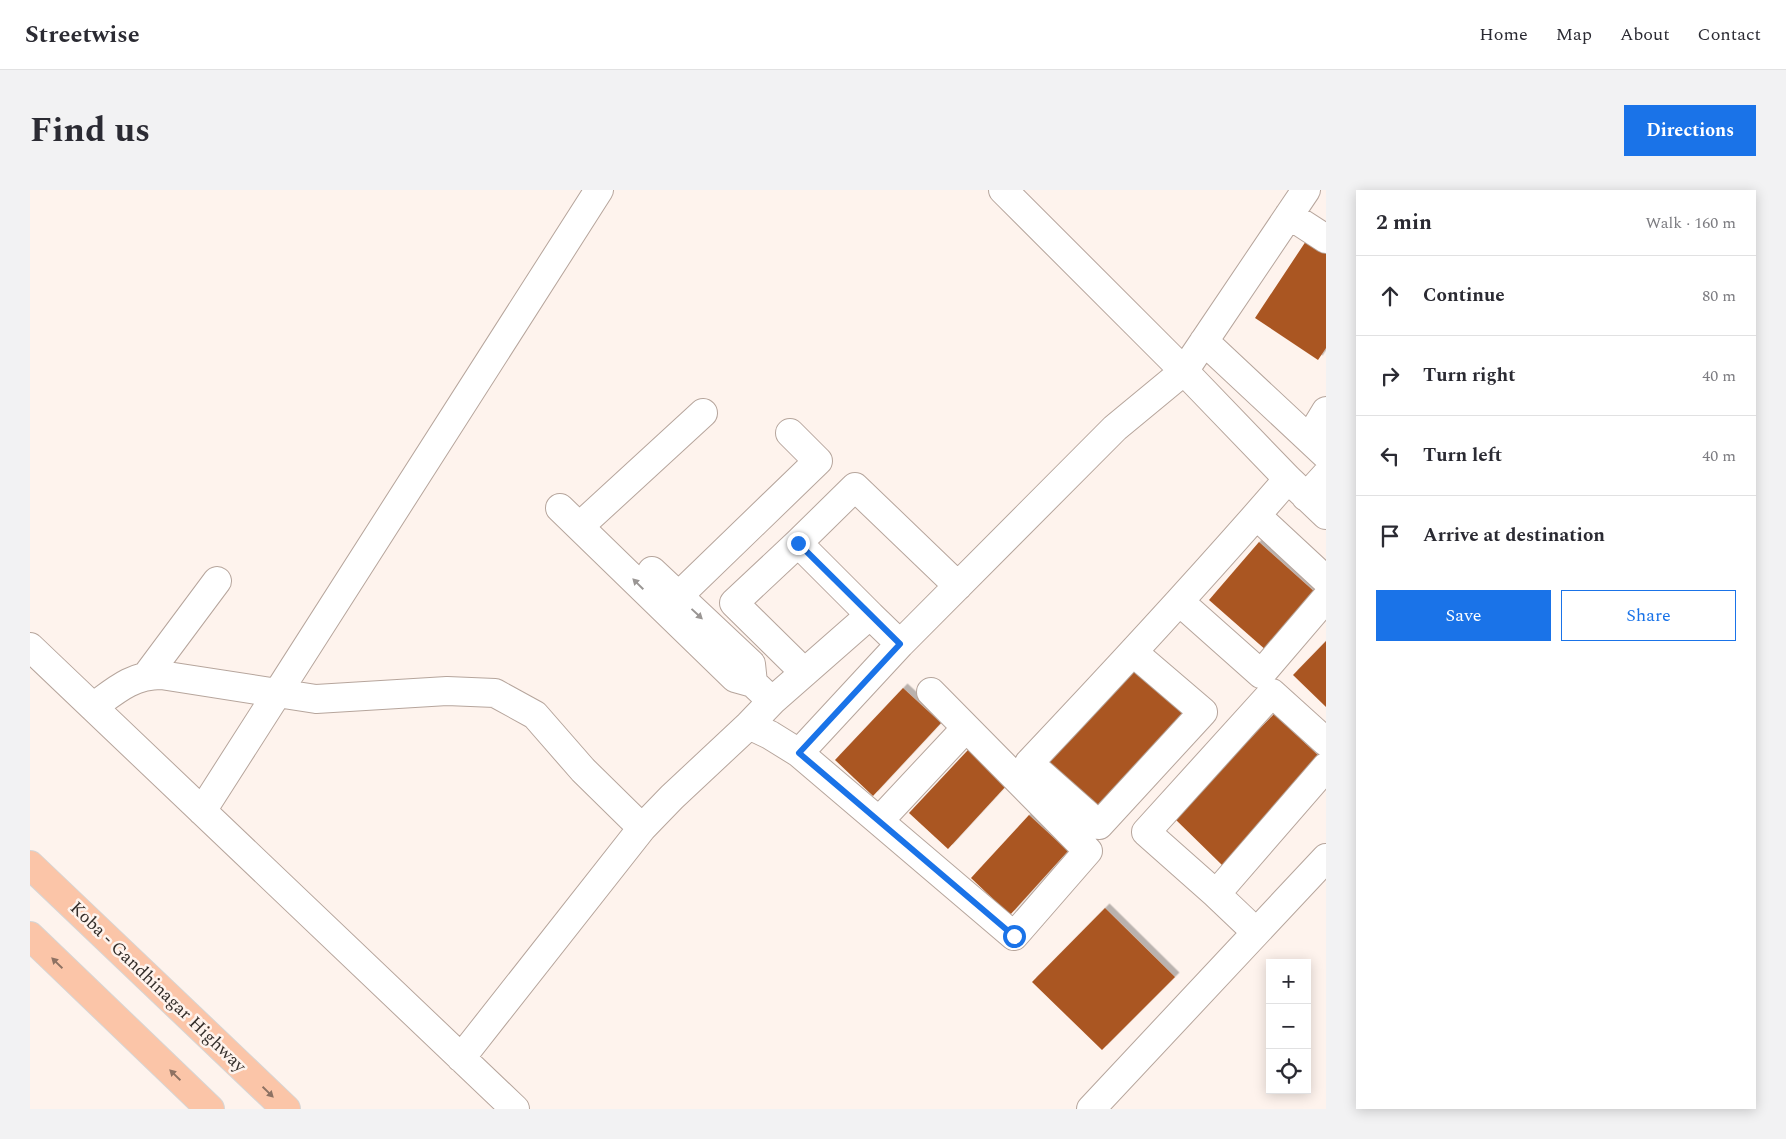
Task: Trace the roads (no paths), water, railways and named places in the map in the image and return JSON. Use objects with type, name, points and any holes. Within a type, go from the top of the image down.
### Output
[{"type":"main road","name":"Koba - Gandhinagar Highway","points":[[30,865],[286,1109]]},
{"type":"main road","points":[[30,936],[210,1109]]},
{"type":"street","points":[[202,811],[599,190]]},
{"type":"street","points":[[1003,190],[1326,516]]},
{"type":"street","points":[[799,753],[900,644],[1115,428],[1184,371],[1306,190]]},
{"type":"street","points":[[1289,215],[1326,239]]},
{"type":"street","points":[[1204,341],[1317,447],[1326,411]]},
{"type":"street","points":[[703,413],[576,511],[671,603],[751,664],[763,692]]},
{"type":"street","points":[[671,603],[818,461],[790,433]]},
{"type":"street","points":[[1134,653],[1203,712],[1099,826],[1029,763],[1134,653],[1257,516],[1297,488],[1326,475]]},
{"type":"street","points":[[804,672],[734,604],[855,487],[958,586]]},
{"type":"street","points":[[1257,516],[1326,580]]},
{"type":"street","points":[[798,543],[900,644]]},
{"type":"street","points":[[147,675],[217,581]]},
{"type":"street","points":[[1180,602],[1261,674],[1326,598]]},
{"type":"street","points":[[461,1058],[642,828],[672,797],[749,725],[763,692],[804,672],[870,615]]},
{"type":"street","points":[[30,647],[515,1109]]},
{"type":"street","points":[[93,707],[126,684],[147,675],[161,675],[316,699],[447,691],[495,693],[535,715],[583,770],[642,828]]},
{"type":"street","points":[[749,725],[770,735],[799,753],[1014,936],[1088,851],[931,692]]},
{"type":"street","points":[[1256,932],[1146,832],[1272,693],[1326,742]]},
{"type":"street","points":[[879,821],[966,728]]},
{"type":"street","points":[[1216,894],[1326,767]]},
{"type":"street","points":[[1092,1109],[1326,858]]}]
